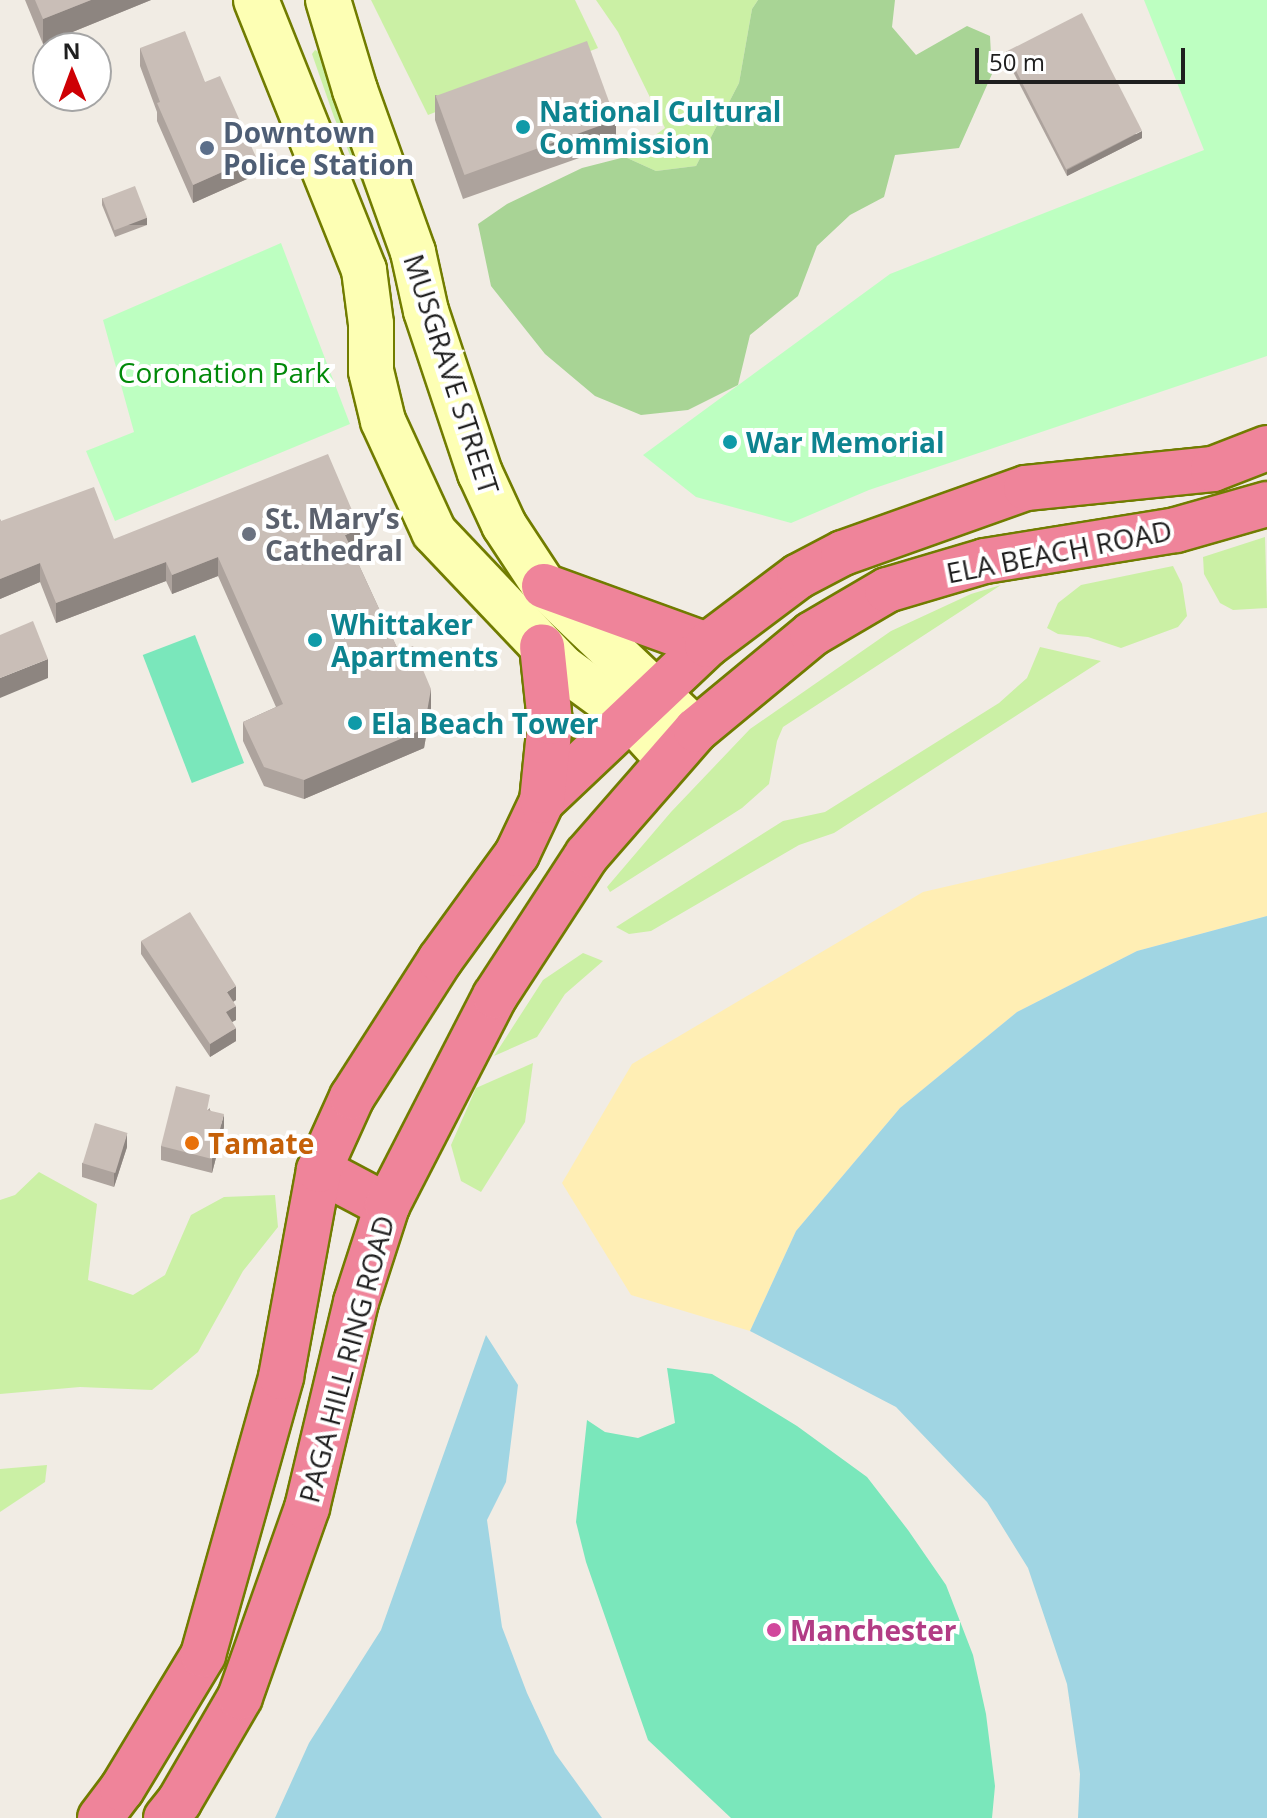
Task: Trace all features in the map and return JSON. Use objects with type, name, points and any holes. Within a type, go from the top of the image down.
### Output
[{"type":"highway","name":"ELA BEACH ROAD","points":[[642,704],[707,645],[799,576],[873,539],[1026,488],[1213,469],[1267,448]]},
{"type":"highway","name":"ELA BEACH ROAD","points":[[682,744],[812,634],[887,590],[985,561],[1176,530],[1267,504]]},
{"type":"highway","points":[[544,586],[707,645]]},
{"type":"highway","points":[[536,816],[550,722],[542,646]]},
{"type":"highway","name":"PAGA HILL RING ROAD","points":[[100,1818],[122,1789],[203,1655],[281,1377],[319,1170],[352,1097],[536,816],[642,704]]},
{"type":"highway","name":"PAGA HILL RING ROAD","points":[[166,1818],[179,1802],[240,1697],[307,1508],[356,1302],[387,1206],[522,951],[587,855],[682,744]]},
{"type":"highway","points":[[319,1170],[387,1206]]},
{"type":"street","name":"MUSGRAVE STREET","points":[[256,0],[364,270],[371,324],[371,371],[383,421],[434,532],[562,667],[642,704]]},
{"type":"street","name":"MUSGRAVE STREET","points":[[328,0],[355,90],[413,252],[426,311],[480,473],[504,525],[544,586],[642,704],[682,744]]},
{"type":"street","points":[[371,324],[426,311]]},
{"type":"green space","points":[[371,0],[575,0],[598,48],[428,115]]},
{"type":"green space","points":[[596,0],[758,0],[752,9],[739,83],[696,166],[656,171],[625,157],[665,128],[618,32]]},
{"type":"green space","points":[[758,0],[895,0],[892,27],[916,55],[967,26],[990,36],[992,74],[959,148],[895,155],[884,197],[850,215],[817,246],[798,296],[750,335],[738,385],[688,410],[641,415],[595,396],[545,354],[491,286],[478,224],[507,204],[582,168],[625,157],[656,171],[696,166],[739,83],[752,9]]},
{"type":"green space","points":[[1144,0],[1267,0],[1267,356],[869,490],[791,523],[696,497],[643,455],[890,274],[1204,150]]},
{"type":"green space","points":[[315,50],[319,52],[385,238],[334,117],[312,54]]},
{"type":"green space","name":"Coronation Park","points":[[281,243],[350,424],[115,521],[86,451],[134,432],[103,320]]},
{"type":"green space","points":[[1265,537],[1267,608],[1233,610],[1220,603],[1204,574],[1203,557]]},
{"type":"green space","points":[[1173,566],[1182,584],[1187,616],[1178,627],[1121,648],[1088,637],[1058,634],[1047,628],[1058,603],[1081,585]]},
{"type":"green space","points":[[1001,585],[783,727],[777,741],[769,784],[742,808],[610,892],[607,887],[671,812],[750,729],[891,631],[971,594]]},
{"type":"green space","points":[[195,635],[244,763],[192,783],[143,655]]},
{"type":"green space","points":[[1040,647],[1101,661],[834,833],[799,845],[651,931],[629,934],[616,927],[783,821],[825,812],[999,703],[1027,678]]},
{"type":"green space","points":[[583,953],[603,961],[565,994],[537,1037],[494,1056],[543,980]]},
{"type":"green space","points":[[533,1063],[525,1122],[481,1192],[461,1181],[451,1145],[476,1088]]},
{"type":"green space","points":[[39,1172],[97,1204],[88,1280],[133,1295],[165,1275],[191,1215],[224,1197],[275,1195],[278,1227],[243,1271],[198,1352],[152,1390],[80,1387],[0,1394],[0,1200],[15,1195]]},
{"type":"green space","points":[[667,1368],[712,1374],[797,1426],[867,1477],[908,1530],[946,1585],[973,1655],[986,1714],[995,1786],[992,1818],[731,1818],[648,1740],[586,1562],[576,1522],[587,1420],[605,1432],[638,1438],[675,1423]]},
{"type":"green space","points":[[47,1465],[45,1482],[0,1512],[0,1469]]},
{"type":"sand","points":[[1267,812],[1267,916],[1137,951],[1017,1012],[900,1108],[796,1231],[750,1331],[631,1295],[562,1183],[632,1064],[923,892]]},
{"type":"water","points":[[1267,916],[1267,1818],[1078,1818],[1080,1774],[1067,1684],[1028,1568],[987,1502],[896,1407],[750,1331],[796,1231],[900,1108],[1017,1012],[1137,951]]},
{"type":"water","points":[[486,1335],[518,1385],[506,1482],[487,1520],[502,1627],[527,1693],[555,1753],[602,1818],[275,1818],[309,1743],[381,1630]]},
{"type":"building","points":[[35,0],[91,0],[43,19]]},
{"type":"building","points":[[1082,13],[1142,131],[1066,169],[1006,52]]},
{"type":"building","points":[[185,31],[205,82],[220,76],[256,157],[193,185],[157,103],[160,102],[140,48]]},
{"type":"building","name":"National Cultural Commission","points":[[587,41],[616,120],[464,175],[436,96]]},
{"type":"building","points":[[135,186],[147,218],[115,230],[102,199]]},
{"type":"building","points":[[328,454],[360,529],[345,535],[399,652],[413,646],[431,689],[424,729],[304,780],[264,767],[243,722],[283,704],[218,557],[172,575],[166,562],[56,603],[40,563],[0,579],[0,519],[94,487],[114,539]]},
{"type":"building","points":[[33,621],[48,659],[0,678],[0,635]]},
{"type":"building","points":[[190,912],[236,986],[227,992],[236,1006],[226,1012],[236,1028],[210,1044],[141,941]]},
{"type":"building","name":"Tamate","points":[[176,1086],[210,1095],[207,1110],[224,1114],[212,1159],[161,1146]]},
{"type":"building","points":[[95,1123],[128,1133],[115,1173],[83,1163]]},
{"type":"place","name":"National Cultural Commission","points":[[523,127]]},
{"type":"place","name":"Downtown Police Station","points":[[207,148]]},
{"type":"place","name":"War Memorial","points":[[730,442]]},
{"type":"place","name":"St. Mary’s Cathedral","points":[[249,534]]},
{"type":"place","name":"Whittaker Apartments","points":[[315,640]]},
{"type":"place","name":"Ela Beach Tower","points":[[355,723]]},
{"type":"place","name":"Tamate","points":[[192,1143]]},
{"type":"place","name":"Manchester","points":[[774,1630]]}]
